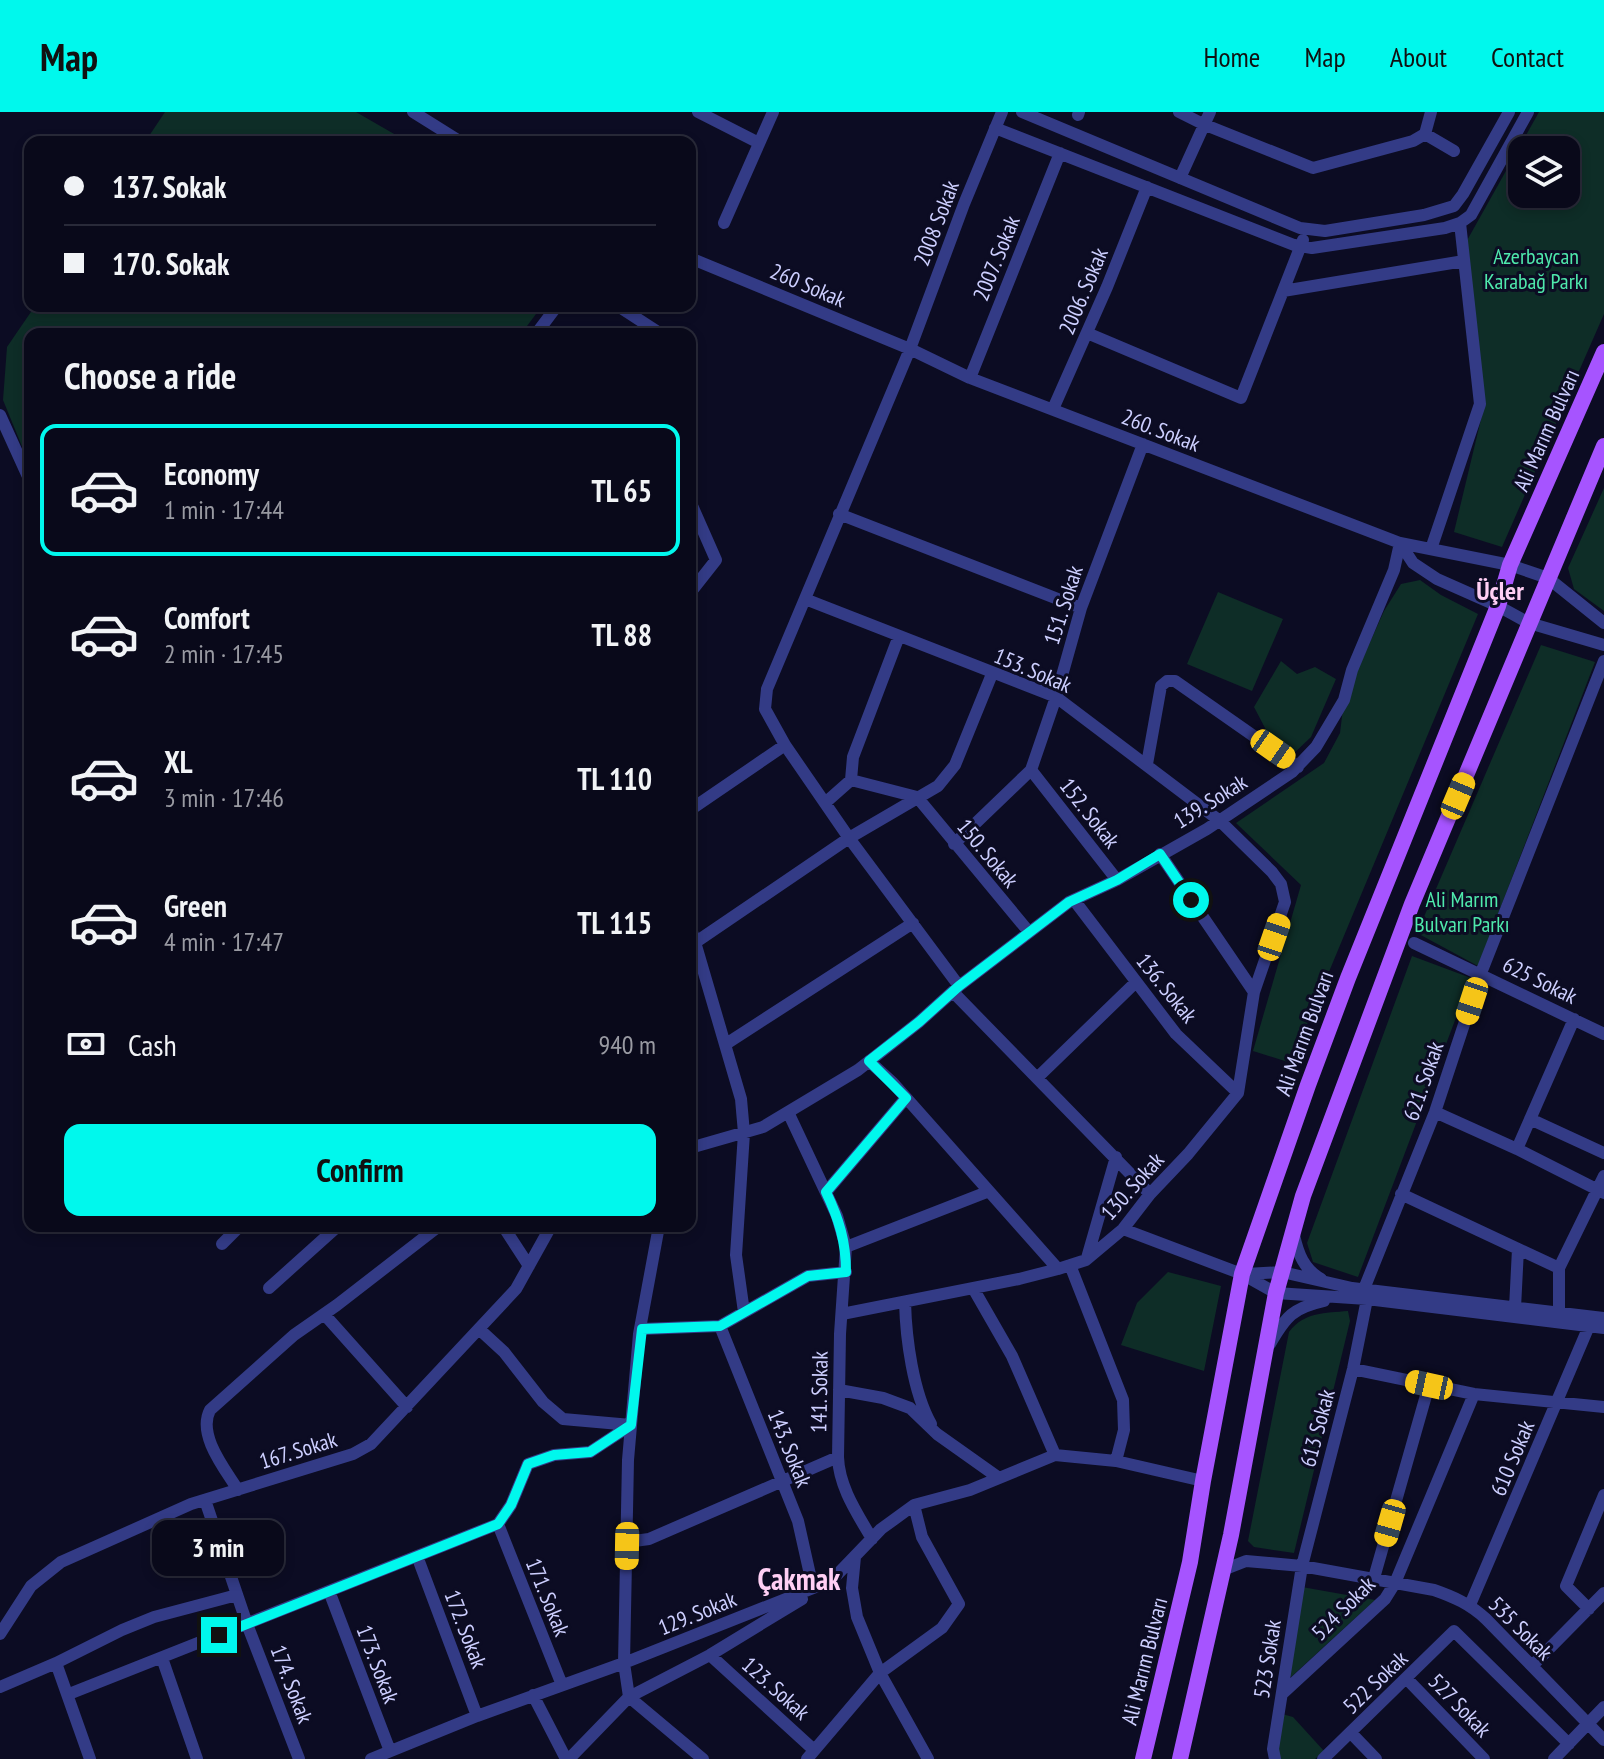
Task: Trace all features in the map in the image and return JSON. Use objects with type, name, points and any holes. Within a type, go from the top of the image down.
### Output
[{"type":"main road","name":"Ali Marım Bulvarı","points":[[1143,1759],[1190,1562],[1242,1274],[1348,978],[1498,606],[1510,565],[1604,352]]},
{"type":"main road","points":[[1180,1759],[1231,1535],[1276,1293],[1303,1196],[1412,904],[1604,446]]},
{"type":"street","points":[[413,112],[432,117],[454,136]]},
{"type":"street","points":[[698,112],[759,143]]},
{"type":"street","points":[[724,223],[773,112]]},
{"type":"street","name":"2008 Sokak","points":[[1002,112],[910,349],[767,689],[765,709],[785,745],[913,923],[956,989],[1150,1194]]},
{"type":"street","points":[[1022,112],[1306,230],[1325,231],[1424,215],[1454,206],[1509,112]]},
{"type":"street","points":[[1179,112],[1313,168],[1413,141],[1425,134],[1431,112]]},
{"type":"street","points":[[1180,178],[1210,112]]},
{"type":"street","points":[[995,128],[1301,246],[1321,247],[1460,223],[1475,209],[1528,112]]},
{"type":"street","points":[[1425,134],[1454,151]]},
{"type":"street","name":"2007. Sokak","points":[[970,378],[1060,153]]},
{"type":"street","name":"2006. Sokak","points":[[1053,409],[1147,187]]},
{"type":"street","points":[[1431,549],[1480,404],[1460,223]]},
{"type":"street","points":[[1087,333],[1241,398],[1306,230]]},
{"type":"street","name":"260 Sokak","points":[[696,260],[910,349]]},
{"type":"street","points":[[1283,291],[1464,261]]},
{"type":"street","points":[[627,312],[652,328]]},
{"type":"street","name":"260. Sokak","points":[[910,349],[970,378],[1400,543],[1510,565],[1548,578],[1604,623]]},
{"type":"street","points":[[0,415],[24,468]]},
{"type":"street","name":"151. Sokak","points":[[954,844],[1031,770],[1081,608],[1143,444]]},
{"type":"street","points":[[696,514],[716,560],[696,585]]},
{"type":"street","points":[[839,514],[1081,608]]},
{"type":"street","points":[[1400,543],[1413,563],[1437,579],[1529,623],[1604,645]]},
{"type":"street","name":"139. Sokak","points":[[696,1146],[763,1127],[869,1061],[956,989],[1074,900],[1117,880],[1220,821],[1298,767],[1316,747],[1344,700],[1352,670],[1394,570],[1400,543]]},
{"type":"street","name":"153. Sokak","points":[[805,599],[1056,697],[1220,821],[1272,872],[1281,884],[1285,902],[1254,992]]},
{"type":"street","points":[[825,803],[851,780],[853,757],[899,636]]},
{"type":"street","name":"621. Sokak","points":[[1366,1294],[1401,1194],[1435,1112],[1481,973],[1604,661]]},
{"type":"street","points":[[744,1312],[736,1255],[744,1133],[741,1099],[696,942],[849,838],[938,786],[955,765],[992,674]]},
{"type":"street","points":[[1147,764],[1161,686],[1167,681],[1175,681],[1298,767]]},
{"type":"street","points":[[696,806],[785,745]]},
{"type":"street","name":"152. Sokak","points":[[1031,770],[1117,880]]},
{"type":"street","points":[[851,780],[917,797]]},
{"type":"street","name":"150. Sokak","points":[[917,797],[1029,932]]},
{"type":"street","points":[[1160,854],[1254,992],[1238,1093]]},
{"type":"street","name":"136. Sokak","points":[[1074,900],[1176,1034],[1238,1093]]},
{"type":"street","points":[[726,1044],[913,923]]},
{"type":"street","name":"625 Sokak","points":[[1414,943],[1604,1034]]},
{"type":"street","points":[[696,983],[705,981]]},
{"type":"street","points":[[1038,1077],[1135,983]]},
{"type":"street","points":[[1517,1149],[1574,1019]]},
{"type":"street","points":[[869,1061],[906,1098],[987,1192],[1064,1267],[1123,1400],[1124,1430],[1116,1461]]},
{"type":"street","name":"130. Sokak","points":[[842,1314],[973,1288],[1086,1260],[1123,1229],[1238,1093]]},
{"type":"street","points":[[826,1192],[906,1098]]},
{"type":"street","name":"141. Sokak","points":[[627,1542],[649,1539],[838,1457],[846,1247],[837,1216],[788,1112]]},
{"type":"street","points":[[1435,1112],[1601,1192]]},
{"type":"street","points":[[1530,1119],[1604,1153]]},
{"type":"street","points":[[1086,1260],[1116,1157]]},
{"type":"street","points":[[1559,1313],[1559,1268],[1601,1192],[1604,1176]]},
{"type":"street","points":[[846,1247],[987,1192]]},
{"type":"street","points":[[1401,1194],[1559,1268]]},
{"type":"street","points":[[1123,1229],[1242,1274],[1276,1293],[1341,1297]]},
{"type":"street","points":[[222,1244],[234,1232]]},
{"type":"street","points":[[269,1288],[331,1232]]},
{"type":"street","points":[[238,1490],[216,1454],[208,1431],[207,1416],[210,1410],[294,1335],[431,1232]]},
{"type":"street","points":[[507,1232],[529,1266]]},
{"type":"street","name":"167. Sokak","points":[[0,1634],[31,1586],[61,1562],[205,1500],[353,1454],[371,1444],[516,1289],[548,1232]]},
{"type":"street","points":[[658,1232],[642,1329],[631,1425],[624,1663],[629,1697],[685,1754],[703,1759]]},
{"type":"street","points":[[1293,1232],[1303,1262],[1311,1273],[1335,1285]]},
{"type":"street","points":[[1515,1308],[1518,1249]]},
{"type":"street","points":[[642,1329],[720,1326],[808,1276],[846,1272]]},
{"type":"street","points":[[1242,1274],[1282,1272],[1366,1294],[1604,1328]]},
{"type":"street","points":[[973,1288],[1012,1356],[1055,1455]]},
{"type":"street","points":[[1268,1347],[1282,1322],[1294,1311],[1307,1305],[1366,1294],[1604,1318]]},
{"type":"street","name":"613 Sokak","points":[[1302,1566],[1353,1369],[1366,1294]]},
{"type":"street","points":[[905,1302],[906,1328],[922,1405],[937,1434]]},
{"type":"street","points":[[324,1314],[407,1407]]},
{"type":"street","name":"143. Sokak","points":[[720,1326],[798,1521],[813,1588]]},
{"type":"street","name":"610 Sokak","points":[[1470,1605],[1589,1326]]},
{"type":"street","points":[[479,1329],[504,1352],[543,1402],[563,1419],[631,1425]]},
{"type":"street","points":[[1353,1369],[1474,1394],[1604,1407]]},
{"type":"street","points":[[1374,1578],[1429,1385]]},
{"type":"street","points":[[839,1390],[883,1398],[910,1408],[937,1434],[999,1478]]},
{"type":"street","name":"524 Sokak","points":[[1283,1693],[1385,1599],[1395,1583],[1474,1394]]},
{"type":"street","points":[[69,1694],[498,1524],[511,1505],[528,1464],[554,1455],[590,1452],[631,1425]]},
{"type":"street","name":"129. Sokak","points":[[371,1759],[831,1581],[872,1539],[914,1505],[970,1490],[1055,1455],[1116,1461],[1203,1481]]},
{"type":"street","points":[[838,1457],[838,1469],[846,1494],[872,1539]]},
{"type":"street","points":[[1589,1609],[1566,1586],[1604,1495]]},
{"type":"street","name":"174. Sokak","points":[[205,1500],[247,1624],[299,1759]]},
{"type":"street","points":[[810,1754],[880,1673],[942,1628],[959,1604],[922,1537],[914,1505]]},
{"type":"street","name":"171. Sokak","points":[[498,1524],[562,1685]]},
{"type":"street","points":[[1223,1570],[1246,1561],[1231,1535]]},
{"type":"street","name":"172. Sokak","points":[[417,1556],[477,1716]]},
{"type":"street","points":[[855,1557],[852,1588],[857,1617],[880,1673],[928,1759]]},
{"type":"street","name":"535 Sokak","points":[[1246,1561],[1302,1566],[1374,1578],[1434,1590],[1470,1605],[1604,1740]]},
{"type":"street","name":"523 Sokak","points":[[1275,1759],[1273,1749],[1302,1566]]},
{"type":"street","points":[[533,1695],[568,1759],[629,1697],[710,1655],[831,1581]]},
{"type":"street","name":"173. Sokak","points":[[329,1591],[390,1751]]},
{"type":"street","points":[[1532,1666],[1604,1593]]},
{"type":"street","points":[[0,1687],[154,1617],[237,1595]]},
{"type":"street","name":"522 Sokak","points":[[1323,1759],[1454,1631],[1569,1744]]},
{"type":"street","name":"123. Sokak","points":[[710,1655],[810,1754]]},
{"type":"street","points":[[162,1658],[197,1759]]},
{"type":"street","points":[[56,1663],[90,1759]]},
{"type":"street","name":"527 Sokak","points":[[1407,1679],[1484,1759]]},
{"type":"street","points":[[1554,1759],[1604,1707]]},
{"type":"street","points":[[1351,1733],[1376,1759]]},
{"type":"green space","points":[[165,112],[356,112],[398,136],[149,136]]},
{"type":"green space","name":"Azerbaycan Karabağ Parkı","points":[[1539,112],[1604,112],[1604,314],[1502,547],[1454,532],[1483,411],[1465,244],[1508,167],[1508,208],[1580,208],[1580,136],[1526,136]]},
{"type":"green space","points":[[31,312],[538,312],[526,328],[24,328],[24,451],[3,400],[7,347]]},
{"type":"green space","points":[[1604,488],[1604,611],[1574,589],[1568,568]]},
{"type":"green space","points":[[1420,580],[1478,614],[1291,1063],[1253,1051],[1301,885],[1236,823],[1324,763],[1340,733],[1344,700],[1384,611],[1401,584]]},
{"type":"green space","points":[[1218,592],[1283,619],[1252,691],[1187,664]]},
{"type":"green space","name":"Ali Marım Bulvarı Parkı","points":[[1541,645],[1595,662],[1478,966],[1417,933]]},
{"type":"green space","points":[[1281,661],[1297,674],[1315,667],[1336,679],[1311,737],[1290,757],[1274,745],[1254,707]]},
{"type":"green space","name":"Ali Marım Bulvarı Parkı","points":[[1412,956],[1471,978],[1358,1277],[1313,1262],[1307,1243]]},
{"type":"green space","points":[[1168,1272],[1221,1286],[1204,1371],[1121,1345],[1137,1303]]},
{"type":"green space","points":[[1348,1311],[1350,1321],[1294,1553],[1254,1547],[1248,1541],[1289,1332],[1308,1317]]},
{"type":"green space","points":[[1302,1587],[1375,1600],[1291,1677],[1288,1673]]},
{"type":"green space","points":[[1282,1714],[1293,1717],[1324,1751],[1315,1759],[1279,1759],[1276,1750]]},
{"type":"district","name":"Üçler","points":[[1500,590]]},
{"type":"district","name":"Çakmak","points":[[799,1578]]},
{"type":"route","points":[[219,1635],[498,1524],[511,1505],[528,1464],[554,1455],[590,1452],[631,1425],[639,1334],[642,1329],[720,1326],[808,1276],[846,1272],[846,1247],[826,1192],[906,1098],[869,1061],[959,986],[1069,902],[1117,880],[1160,854],[1191,900]]}]
